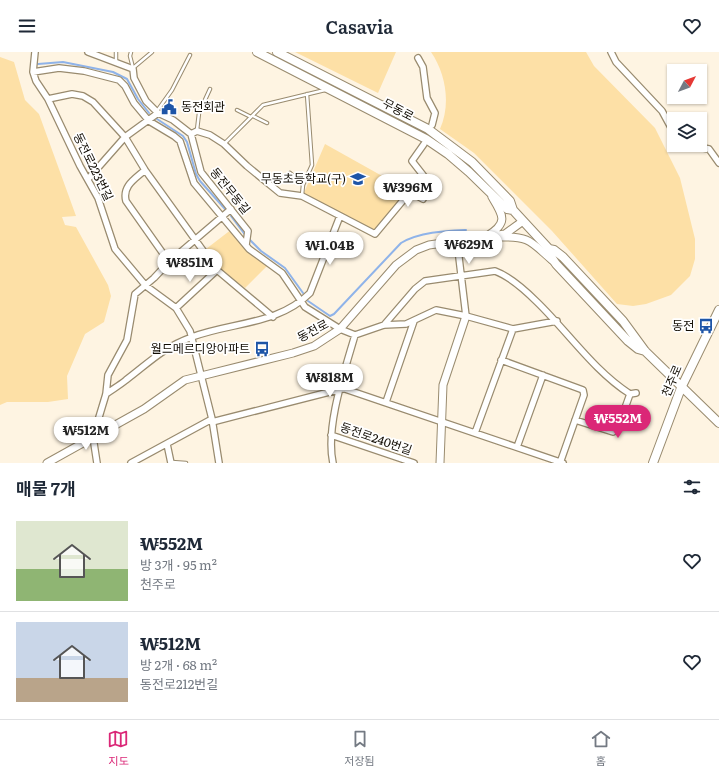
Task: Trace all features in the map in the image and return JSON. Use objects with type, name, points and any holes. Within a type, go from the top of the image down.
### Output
[{"type":"main road","name":"무동로","points":[[258,52],[426,139],[448,154],[507,209],[513,210]]},
{"type":"main road","name":"무동로","points":[[277,52],[336,81],[436,134],[472,162],[510,201],[513,210],[549,249],[554,250],[563,257],[626,325],[645,351],[681,388],[719,423]]},
{"type":"main road","name":"무동로","points":[[549,249],[549,254],[556,264],[628,341],[638,349],[645,351]]},
{"type":"main road","name":"천주로","points":[[653,463],[681,388],[719,310]]},
{"type":"street","points":[[35,52],[33,72],[59,68],[84,71],[119,80],[125,86],[134,102],[149,121],[180,141],[194,183],[248,247],[282,273],[291,284],[300,301],[312,312],[340,329],[355,334],[384,325],[397,326],[414,321],[436,310],[466,316],[513,329],[557,321]]},
{"type":"street","points":[[88,52],[133,68],[134,78],[142,95],[158,112],[173,120],[191,134],[197,131],[210,135],[224,144],[280,194],[302,196],[375,234],[410,192],[423,199],[430,184],[412,161],[424,144]]},
{"type":"street","points":[[611,52],[616,62],[662,112],[667,121]]},
{"type":"street","points":[[418,58],[423,67],[428,98],[435,113],[432,125]]},
{"type":"street","name":"동전로223번길","points":[[33,72],[36,80],[48,98],[98,198],[115,249],[146,286],[176,308],[185,321],[192,337],[212,420],[218,463]]},
{"type":"street","points":[[48,98],[72,94],[83,96],[93,102],[125,138],[145,170],[217,270],[273,317]]},
{"type":"street","points":[[88,179],[125,138],[149,121],[158,112]]},
{"type":"street","name":"동전무동길","points":[[191,134],[201,172],[206,181],[248,231],[248,247]]},
{"type":"street","points":[[707,150],[719,163]]},
{"type":"street","points":[[145,170],[127,187],[124,195],[126,201],[169,262]]},
{"type":"street","points":[[483,238],[498,228],[502,220],[502,214],[488,190]]},
{"type":"street","points":[[97,463],[93,437],[106,394],[108,375],[127,340],[135,294],[146,286],[169,262],[231,209]]},
{"type":"street","points":[[106,394],[161,352],[192,337],[273,317],[300,301],[310,293],[340,216]]},
{"type":"street","name":"동전로","points":[[47,463],[144,409],[185,380],[293,353],[314,346],[340,329],[406,256],[422,247],[505,234],[523,221]]},
{"type":"street","points":[[483,238],[514,237],[527,239],[556,264]]},
{"type":"street","points":[[440,463],[443,385],[466,316],[457,241]]},
{"type":"street","points":[[176,308],[217,270]]},
{"type":"street","points":[[384,325],[421,284],[430,279],[495,271],[527,292],[557,321],[604,373],[633,394],[620,422],[613,432],[575,420]]},
{"type":"street","points":[[386,402],[414,321]]},
{"type":"street","points":[[475,433],[513,329]]},
{"type":"street","name":"동전로240번길","points":[[333,463],[331,452],[331,435],[355,334]]},
{"type":"street","points":[[131,463],[212,420],[341,389],[353,391],[386,402],[561,463],[584,395],[583,390],[501,360]]},
{"type":"street","points":[[517,447],[543,375]]},
{"type":"street","name":"동전로240번길","points":[[331,435],[414,463]]},
{"type":"street","points":[[167,444],[171,463]]},
{"type":"lane","points":[[115,61],[116,52]]},
{"type":"lane","points":[[131,52],[130,56],[133,68],[152,52]]},
{"type":"lane","points":[[158,112],[172,90],[190,55]]},
{"type":"lane","points":[[197,131],[199,113],[210,89]]},
{"type":"lane","points":[[224,144],[263,105],[332,89]]},
{"type":"lane","points":[[302,196],[303,185],[312,165],[307,94]]},
{"type":"lane","points":[[237,110],[267,122]]},
{"type":"lane","points":[[290,173],[303,185]]},
{"type":"lane","points":[[310,241],[321,253],[325,254]]},
{"type":"lane","points":[[171,463],[186,463]]},
{"type":"shaded area","points":[[295,52],[396,52],[378,93]]},
{"type":"shaded area","points":[[431,52],[586,52],[594,66],[655,128],[680,178],[695,239],[695,259],[690,276],[671,295],[646,304],[633,306],[617,304],[552,231],[474,153],[440,129],[446,99],[443,79]]},
{"type":"shaded area","points":[[0,57],[14,62],[25,100],[39,114],[76,216],[62,217],[65,225],[76,227],[108,285],[111,296],[104,322],[85,334],[67,376],[68,399],[48,402],[7,402],[0,405]]},
{"type":"shaded area","name":"무동초등학교(구)","points":[[325,144],[409,191],[375,233],[303,195]]},
{"type":"shaded area","points":[[232,229],[245,249],[268,265],[245,288],[221,270],[206,249]]},
{"type":"waterway","points":[[38,64],[63,62],[113,72],[127,79],[138,99],[149,113]]},
{"type":"waterway","points":[[157,119],[183,136],[187,142],[196,174],[200,181],[225,209]]},
{"type":"waterway","points":[[231,216],[246,236]]},
{"type":"waterway","points":[[308,301],[330,316],[334,314],[401,243],[424,234],[466,230]]},
{"type":"waterway","points":[[249,239],[261,251],[285,268],[303,293]]},
{"type":"place","name":"동전회관","points":[[169,107]]},
{"type":"place","name":"무동초등학교(구)","points":[[358,179]]},
{"type":"place","name":"동전","points":[[706,326]]},
{"type":"place","name":"월드메르디앙아파트","points":[[262,349]]}]
